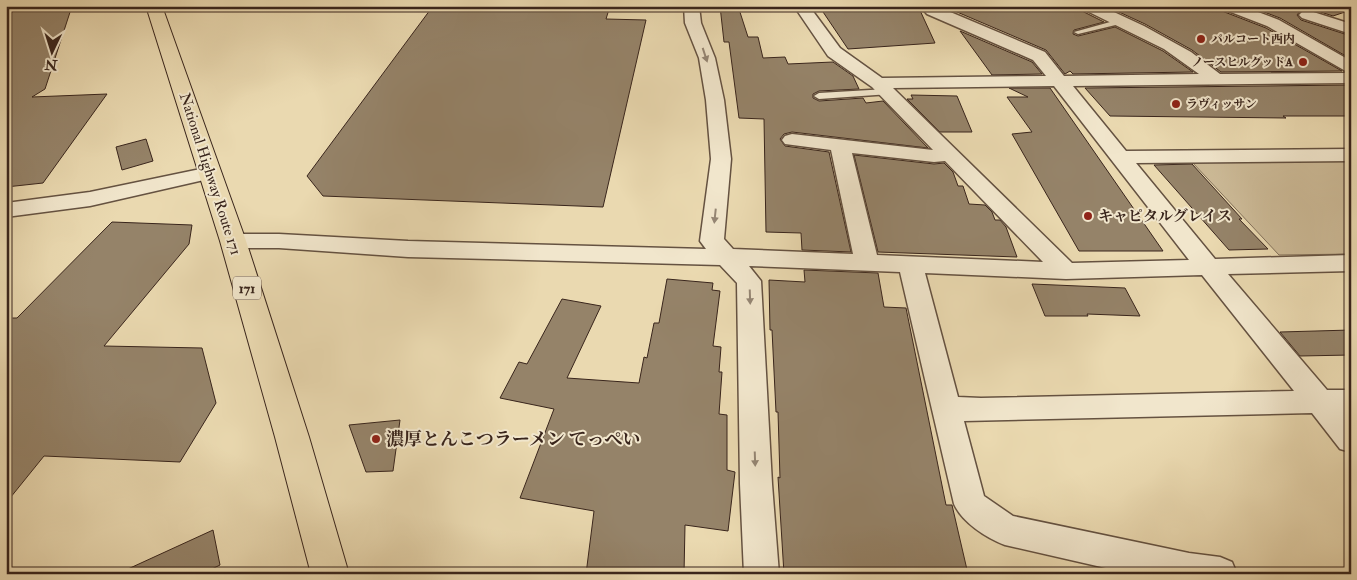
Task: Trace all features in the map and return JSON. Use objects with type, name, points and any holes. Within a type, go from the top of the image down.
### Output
[{"type":"highway","name":"National Highway Route 171","points":[[154,6],[233,241],[292,437],[330,574]]},
{"type":"street","points":[[801,6],[834,52],[883,88],[1066,271]]},
{"type":"street","points":[[927,6],[932,11],[1039,56],[1209,268],[1351,440]]},
{"type":"street","points":[[1088,6],[1181,51],[1196,61],[1214,78]]},
{"type":"street","points":[[1228,6],[1273,23],[1349,68]]},
{"type":"street","points":[[697,7],[693,23],[707,58],[715,100],[721,159],[712,241],[749,281],[756,484],[762,574]]},
{"type":"street","points":[[1330,22],[1351,14]]},
{"type":"street","points":[[1307,15],[1351,29]]},
{"type":"street","points":[[883,88],[1057,80],[1214,78],[1349,68]]},
{"type":"street","points":[[792,140],[934,156],[948,154]]},
{"type":"street","points":[[840,146],[867,263]]},
{"type":"street","points":[[1120,157],[1351,154]]},
{"type":"street","points":[[9,212],[90,200],[210,174]]},
{"type":"street","points":[[233,241],[279,241],[408,249],[728,257],[1066,271],[1351,263]]},
{"type":"street","points":[[911,266],[970,504],[1005,530],[1189,570],[1220,574]]},
{"type":"street","points":[[946,408],[981,410],[1351,401]]},
{"type":"lane","points":[[1078,32],[1121,21]]},
{"type":"lane","points":[[819,96],[883,88]]},
{"type":"shaded area","points":[[1351,160],[1351,254],[1279,255],[1192,162]]},
{"type":"building","points":[[6,6],[72,6],[45,89],[32,97],[107,94],[43,183],[6,187]]},
{"type":"building","points":[[433,6],[610,6],[606,19],[646,20],[603,207],[323,196],[307,176]]},
{"type":"building","points":[[720,6],[738,6],[748,37],[758,37],[763,58],[785,57],[788,64],[833,62],[853,76],[859,89],[819,91],[813,94],[813,98],[819,101],[863,98],[866,103],[883,101],[928,148],[792,132],[784,134],[780,139],[785,146],[829,152],[851,252],[802,250],[801,233],[766,232],[764,119],[739,118],[729,42],[724,42]]},
{"type":"building","points":[[819,6],[918,6],[935,43],[848,49]]},
{"type":"building","points":[[943,6],[1079,6],[1082,11],[1104,22],[1074,30],[1073,34],[1078,36],[1115,27],[1163,51],[1193,72],[1073,74],[1070,71],[1065,74],[1046,50]]},
{"type":"building","points":[[1106,6],[1219,6],[1222,11],[1266,28],[1342,71],[1221,72],[1192,50],[1145,24]]},
{"type":"building","points":[[1248,6],[1351,6],[1351,10],[1333,16],[1308,8],[1301,10],[1297,15],[1301,20],[1351,36],[1351,59],[1280,18]]},
{"type":"building","points":[[960,31],[1032,62],[1042,74],[992,75]]},
{"type":"building","points":[[1351,85],[1351,116],[1283,116],[1286,118],[1110,116],[1085,88]]},
{"type":"building","points":[[1009,88],[1050,88],[1163,251],[1079,251],[1012,134],[1032,132],[1007,97],[1028,97]]},
{"type":"building","points":[[911,95],[957,96],[972,132],[940,132],[907,99],[913,99]]},
{"type":"building","points":[[146,139],[153,161],[122,170],[116,147]]},
{"type":"building","points":[[854,155],[934,164],[944,163],[953,172],[958,186],[963,186],[969,204],[985,205],[992,212],[995,220],[1000,220],[1006,227],[1017,257],[878,252]]},
{"type":"building","points":[[1192,164],[1242,219],[1239,219],[1268,249],[1229,250],[1154,165]]},
{"type":"building","points":[[112,222],[192,225],[189,244],[104,346],[202,348],[216,403],[180,462],[44,456],[6,503],[6,318],[17,318]]},
{"type":"building","points":[[804,270],[878,273],[884,307],[906,308],[946,505],[952,505],[968,574],[784,574],[778,477],[780,478],[778,412],[776,412],[772,330],[770,330],[769,280],[805,282]]},
{"type":"building","points":[[667,279],[713,283],[712,290],[720,291],[713,346],[721,347],[719,372],[722,372],[719,414],[727,415],[727,470],[735,472],[728,531],[685,525],[684,574],[586,574],[594,511],[520,498],[554,409],[500,398],[519,362],[527,364],[562,299],[601,306],[567,378],[639,383],[644,357],[647,358],[654,323],[659,323]]},
{"type":"building","points":[[1032,284],[1125,288],[1140,316],[1087,314],[1088,316],[1045,316]]},
{"type":"building","points":[[1351,330],[1351,355],[1300,356],[1280,332]]},
{"type":"building","points":[[400,420],[393,471],[366,472],[349,425]]},
{"type":"building","points":[[213,530],[220,565],[202,574],[117,574]]},
{"type":"place","name":"パルコート西内","points":[[1201,39]]},
{"type":"place","name":"ノースヒルグッドA","points":[[1303,62]]},
{"type":"place","name":"ラヴィッサン","points":[[1176,104]]},
{"type":"place","name":"キャピタルグレイス","points":[[1088,216]]},
{"type":"place","name":"濃厚とんこつラーメン てっぺい","points":[[376,439]]}]
